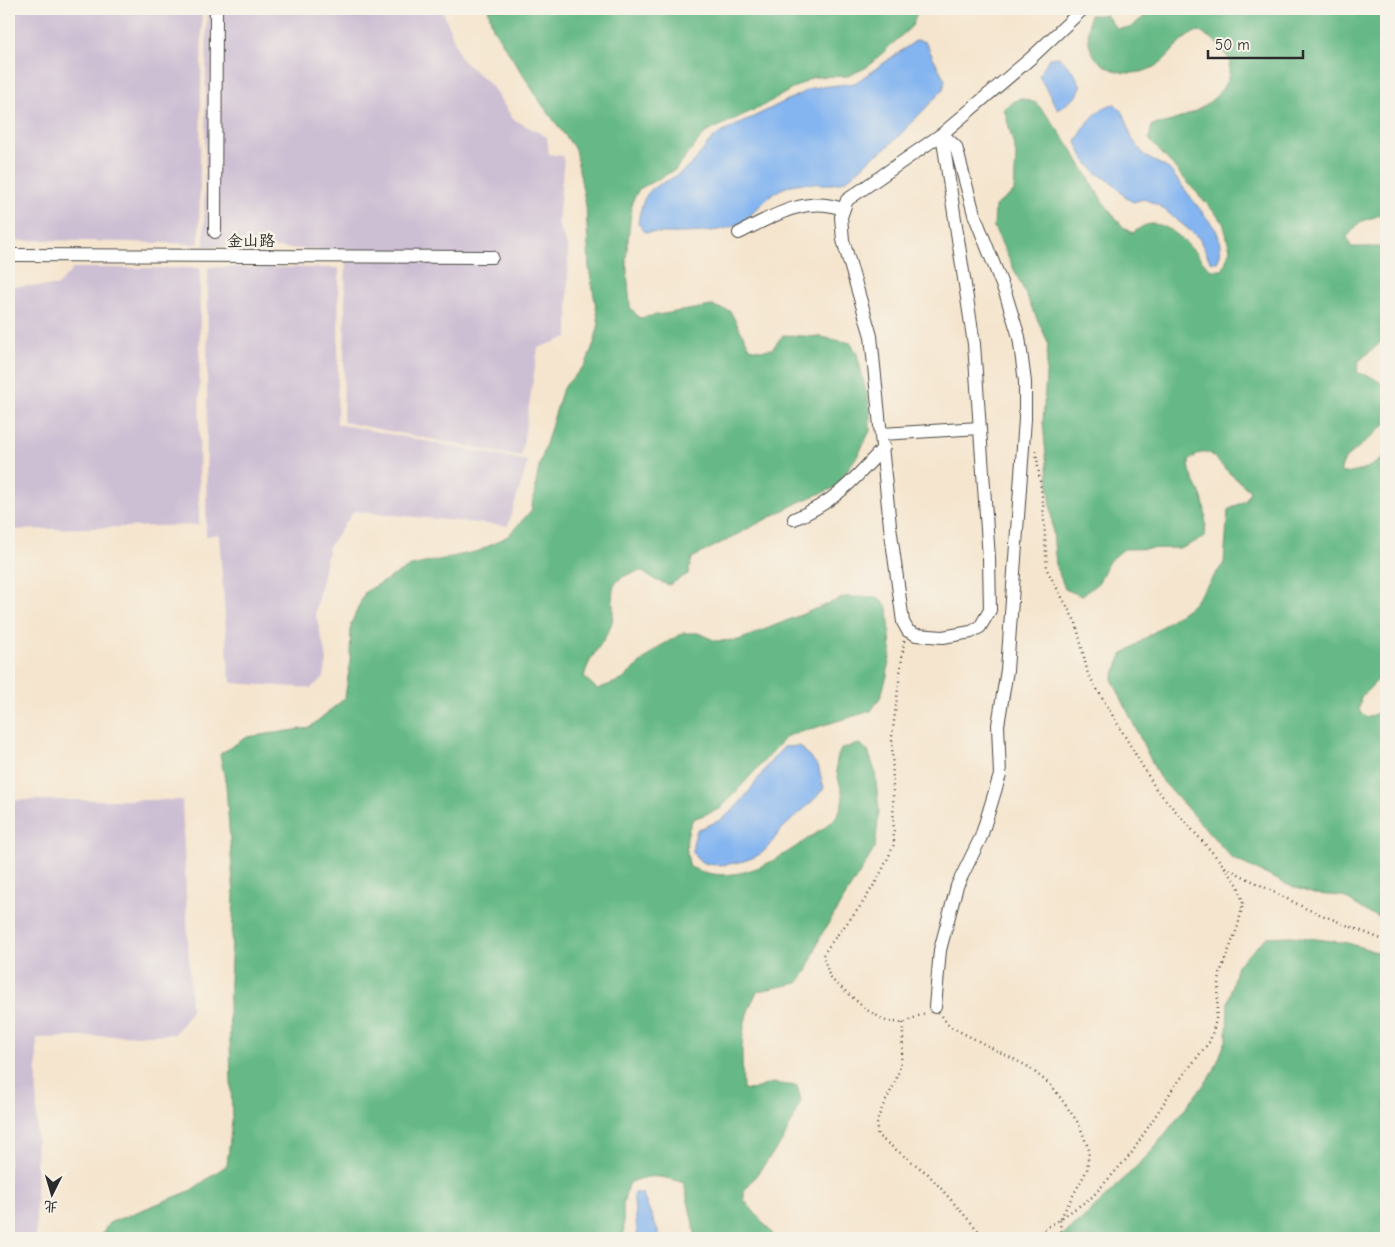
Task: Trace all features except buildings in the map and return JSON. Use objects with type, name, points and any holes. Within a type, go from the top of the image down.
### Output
[{"type":"street","points":[[215,232],[216,9]]},
{"type":"street","points":[[942,134],[974,344],[989,558],[990,610],[980,627],[971,632],[926,637],[908,631],[903,622],[890,526],[871,336],[843,240],[842,209],[847,200],[942,134],[1030,58],[1083,9]]},
{"type":"street","points":[[935,1007],[940,950],[956,886],[980,837],[1000,774],[998,725],[1006,670],[1025,419],[1025,382],[1018,338],[1006,295],[974,214],[956,147],[942,134]]},
{"type":"street","points":[[739,233],[788,209],[820,204],[842,209]]},
{"type":"street","name":"金山路","points":[[9,255],[492,258]]},
{"type":"street","points":[[794,519],[830,502],[847,488],[883,441],[980,428]]},
{"type":"path","points":[[1031,1238],[1092,1197],[1130,1154],[1174,1086],[1210,1042],[1216,1020],[1220,973],[1238,926],[1243,903],[1238,885],[1224,866],[1156,789],[1088,674],[1076,623],[1047,570],[1044,504],[1035,448]]},
{"type":"path","points":[[908,631],[902,644],[892,737],[894,844],[888,860],[857,911],[834,938],[823,955],[830,978],[867,1010],[886,1021],[903,1023],[935,1007],[949,1026],[1027,1066],[1052,1086],[1079,1124],[1089,1150],[1087,1170],[1060,1219],[1061,1238]]},
{"type":"path","points":[[1224,866],[1307,909],[1386,941]]},
{"type":"path","points":[[903,1023],[902,1055],[896,1079],[878,1119],[876,1128],[878,1136],[928,1174],[983,1236]]},
{"type":"shaded area","points":[[9,9],[202,9],[199,244],[46,240],[9,241]]},
{"type":"shaded area","points":[[207,9],[442,9],[461,59],[491,85],[513,119],[547,137],[549,154],[564,156],[558,224],[568,248],[568,337],[538,348],[521,457],[343,422],[346,250],[204,246]]},
{"type":"shaded area","points":[[208,267],[339,268],[337,424],[528,461],[508,526],[354,511],[329,546],[315,612],[327,660],[324,677],[311,688],[232,683],[229,674],[219,534],[206,536]]},
{"type":"shaded area","points":[[74,268],[200,268],[199,525],[9,530],[9,286],[57,286]]},
{"type":"shaded area","points":[[9,800],[182,800],[191,1011],[175,1034],[37,1038],[36,1238],[9,1238]]},
{"type":"green space","points":[[488,9],[919,9],[912,26],[867,67],[848,76],[813,77],[764,105],[705,133],[675,170],[639,189],[632,202],[626,259],[630,307],[639,318],[712,306],[730,311],[750,348],[759,350],[772,349],[783,335],[821,337],[851,343],[857,354],[870,408],[870,431],[858,455],[834,488],[799,502],[692,558],[688,574],[669,585],[655,580],[641,571],[618,580],[614,587],[612,620],[609,630],[588,664],[584,677],[597,689],[622,680],[657,648],[683,633],[698,633],[716,641],[739,640],[845,597],[878,597],[888,608],[891,651],[887,676],[881,696],[871,711],[787,736],[720,809],[693,819],[687,836],[687,854],[690,867],[706,873],[722,875],[738,873],[768,863],[782,856],[822,829],[837,815],[842,802],[842,795],[836,765],[842,748],[860,744],[868,751],[875,771],[879,811],[875,848],[820,937],[807,971],[798,983],[758,991],[747,1014],[744,1026],[742,1051],[743,1089],[752,1090],[772,1083],[797,1086],[801,1100],[784,1139],[744,1191],[744,1200],[776,1238],[696,1238],[684,1183],[649,1177],[628,1184],[623,1204],[624,1238],[100,1238],[109,1223],[190,1191],[227,1165],[232,1121],[229,1001],[234,896],[226,785],[220,754],[247,737],[309,728],[345,698],[350,663],[351,624],[365,592],[411,566],[479,551],[508,536],[531,511],[539,467],[563,388],[586,364],[594,343],[599,324],[589,268],[586,206],[575,149],[541,103],[493,28]]},
{"type":"green space","points":[[1153,9],[1386,9],[1386,213],[1360,222],[1347,237],[1351,247],[1380,247],[1386,256],[1386,335],[1379,344],[1359,361],[1357,373],[1370,376],[1386,386],[1386,424],[1345,459],[1340,472],[1359,471],[1386,456],[1386,672],[1361,697],[1359,710],[1367,718],[1386,708],[1386,920],[1369,913],[1342,896],[1314,894],[1290,886],[1232,858],[1159,777],[1112,679],[1122,655],[1193,604],[1224,563],[1228,510],[1246,500],[1250,491],[1210,453],[1200,453],[1189,460],[1189,466],[1203,501],[1205,537],[1182,548],[1124,549],[1109,561],[1099,582],[1082,596],[1065,589],[1056,565],[1043,422],[1048,342],[994,227],[995,206],[1014,192],[1016,154],[1004,108],[1020,98],[1036,103],[1072,150],[1103,202],[1123,227],[1133,233],[1146,225],[1155,224],[1164,227],[1182,239],[1211,270],[1223,270],[1230,249],[1223,222],[1149,139],[1152,125],[1185,116],[1206,105],[1214,98],[1228,78],[1230,60],[1214,40],[1198,31],[1180,43],[1157,65],[1135,73],[1120,72],[1106,66],[1095,57],[1090,46],[1088,27],[1090,15],[1106,15],[1116,28],[1130,28]]},
{"type":"green space","points":[[1292,936],[1348,943],[1386,955],[1386,1238],[1058,1238],[1080,1222],[1150,1153],[1213,1073],[1227,1038],[1228,1002],[1237,965],[1267,937]]},
{"type":"water","points":[[917,40],[925,42],[945,80],[943,90],[894,140],[848,179],[832,184],[806,183],[786,187],[769,197],[745,220],[737,225],[712,231],[682,233],[645,232],[638,223],[641,208],[649,191],[678,175],[688,167],[717,135],[812,88],[855,83]]},
{"type":"water","points":[[1059,57],[1073,71],[1081,86],[1077,96],[1058,110],[1039,76],[1049,58]]},
{"type":"water","points":[[1115,104],[1124,114],[1132,139],[1145,156],[1169,169],[1216,230],[1220,246],[1217,262],[1210,261],[1199,238],[1160,206],[1144,199],[1133,202],[1124,196],[1113,183],[1095,172],[1083,157],[1076,142],[1079,136],[1097,113]]},
{"type":"water","points":[[800,746],[818,766],[824,788],[819,794],[757,856],[739,862],[718,865],[700,861],[695,856],[693,850],[697,830],[726,816],[742,800],[784,747]]},
{"type":"water","points":[[633,1193],[642,1193],[659,1234],[658,1238],[638,1238]]}]
